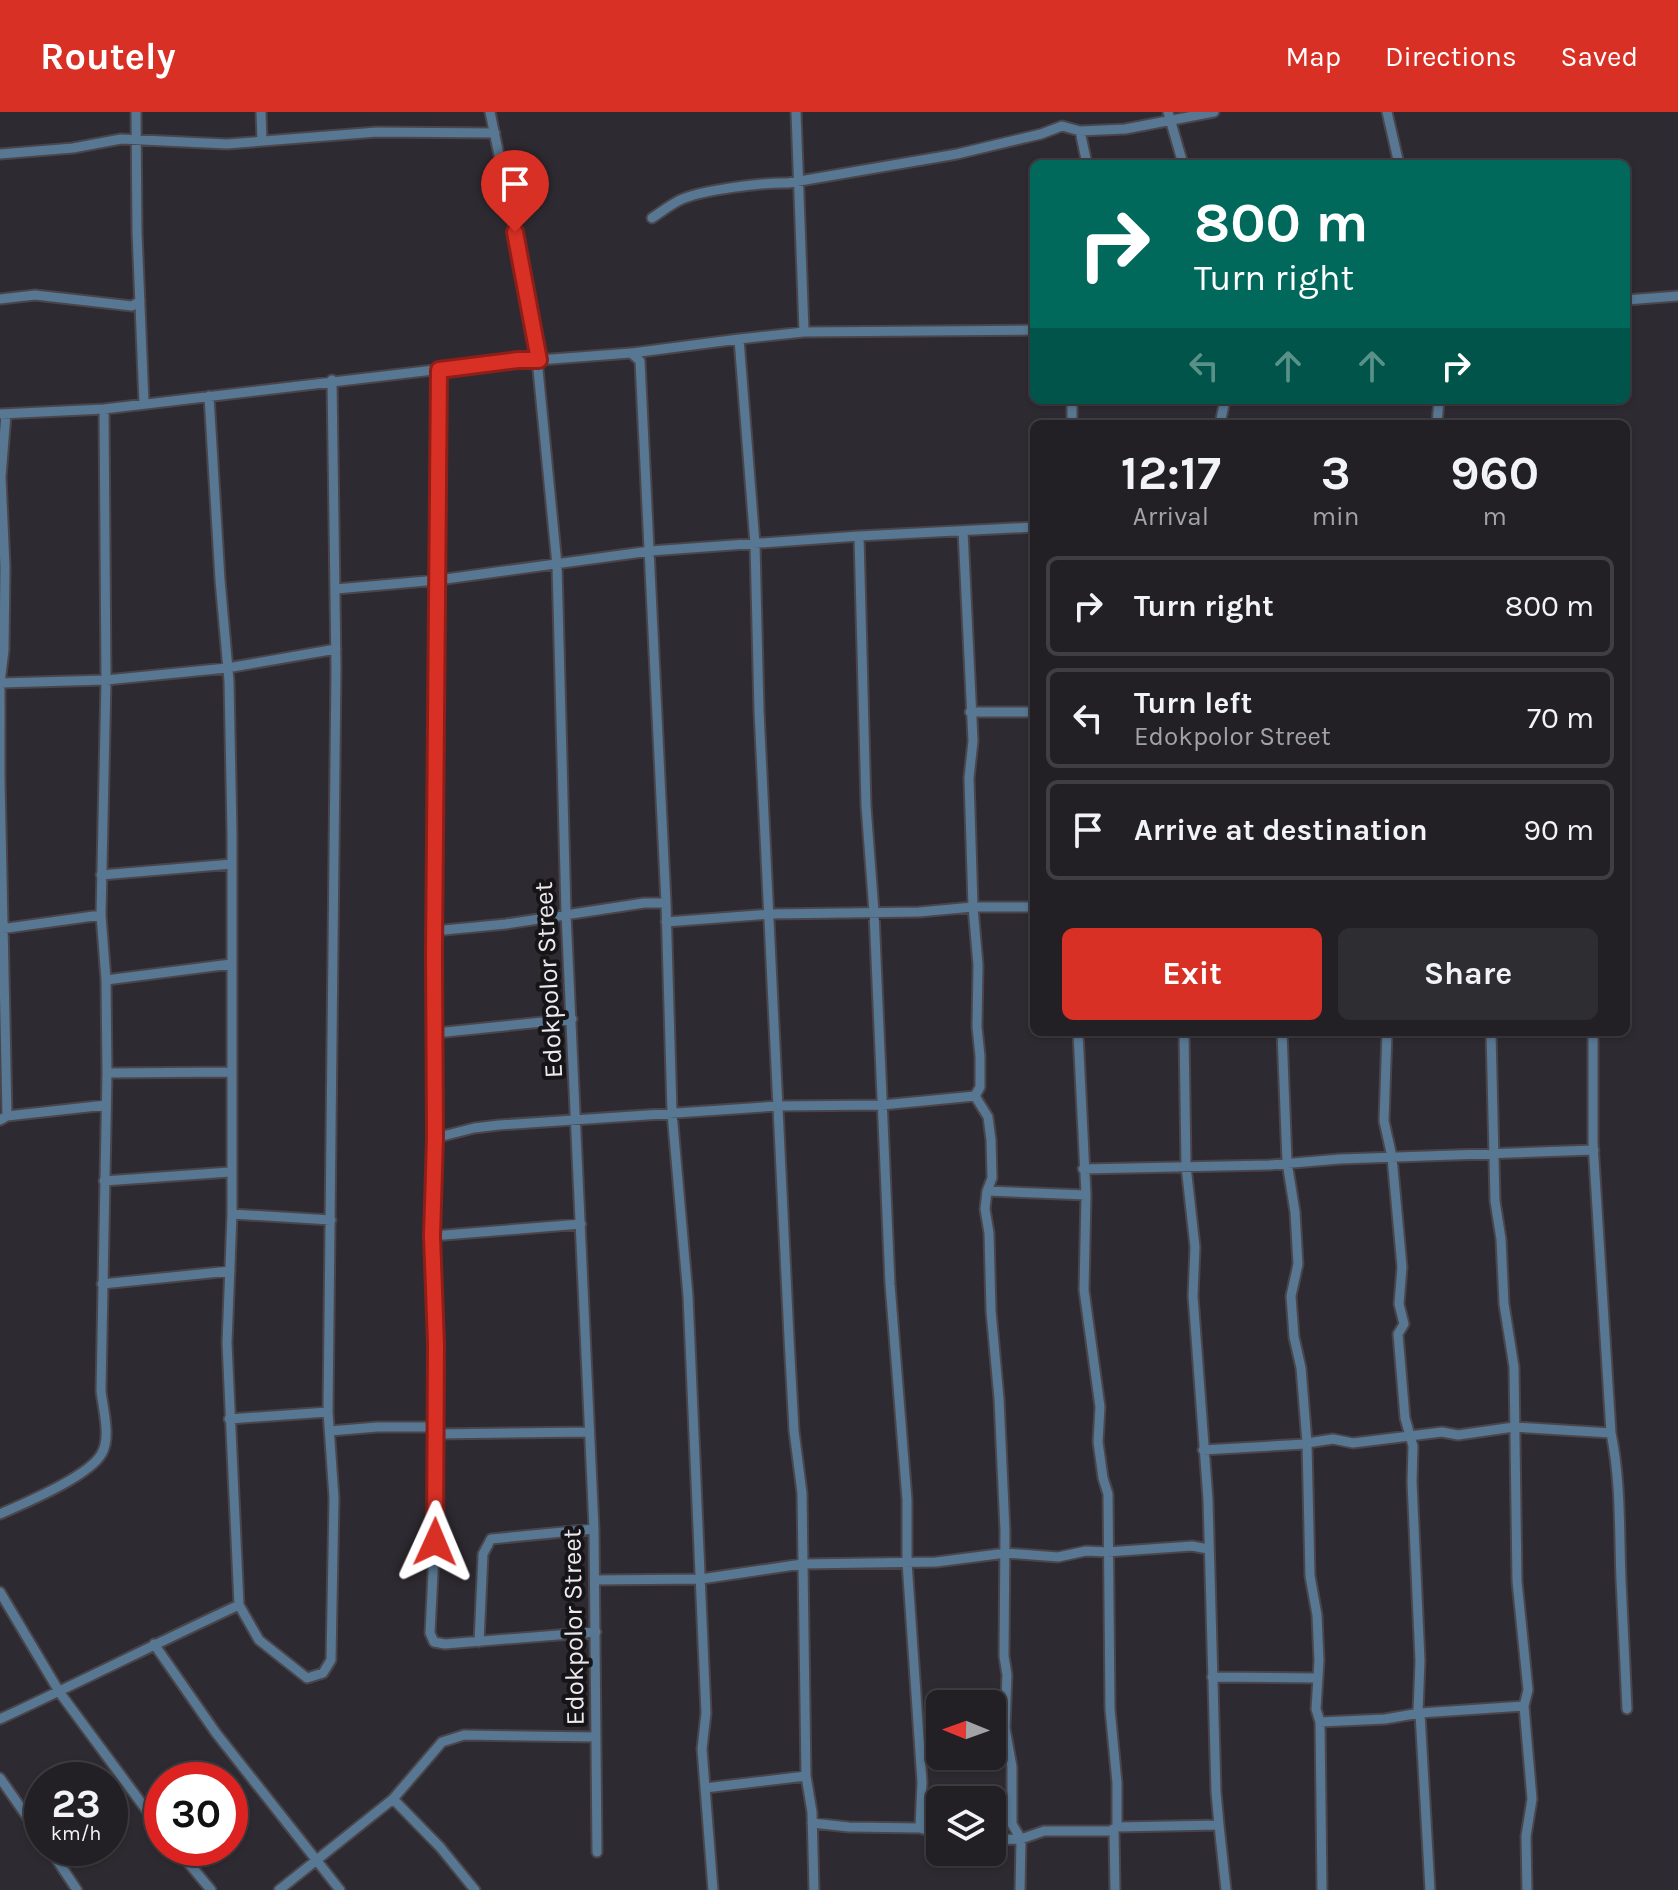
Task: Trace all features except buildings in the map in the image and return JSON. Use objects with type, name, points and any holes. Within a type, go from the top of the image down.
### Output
[{"type":"street","points":[[136,112],[144,404]]},
{"type":"street","points":[[261,112],[262,141]]},
{"type":"street","name":"Edokpolor Street","points":[[490,112],[533,318],[557,565],[566,913],[594,1529],[597,1852]]},
{"type":"street","points":[[796,112],[804,332]]},
{"type":"street","points":[[652,218],[681,199],[705,193],[765,182],[788,183],[957,154],[1062,126],[1080,131],[1125,129],[1169,116],[1214,112]]},
{"type":"street","points":[[1387,112],[1398,160]]},
{"type":"street","points":[[1169,116],[1182,160]]},
{"type":"street","points":[[1080,131],[1086,160]]},
{"type":"street","points":[[0,154],[73,148],[121,139],[227,144],[377,132],[495,133]]},
{"type":"street","points":[[0,299],[35,295],[132,306],[140,301]]},
{"type":"street","points":[[1630,300],[1678,296]]},
{"type":"street","points":[[106,1105],[3,1118],[0,683],[5,581],[1,477],[3,414],[104,409],[332,380],[518,360],[632,353],[804,332],[1030,330]]},
{"type":"street","points":[[739,339],[755,544],[759,711],[792,1400],[802,1493],[806,1776],[812,1823],[814,1890]]},
{"type":"street","points":[[632,353],[640,361],[666,903],[672,1113],[688,1296],[701,1579],[706,1713],[702,1749],[713,1890]]},
{"type":"street","points":[[439,370],[432,1236],[436,1512],[430,1633],[434,1642],[445,1644],[596,1632]]},
{"type":"street","points":[[209,396],[227,668],[232,864],[232,1214],[227,1343],[239,1605],[259,1640],[307,1678],[323,1673],[331,1660],[333,1643],[334,1498],[328,1412],[336,649],[332,380]]},
{"type":"street","points":[[0,1514],[86,1470],[103,1453],[106,1436],[101,1391],[107,1073],[106,980],[101,915],[106,680],[104,409]]},
{"type":"street","points":[[336,589],[438,580],[650,551],[1030,527]]},
{"type":"street","points":[[963,531],[973,741],[969,778],[980,1056],[980,1087],[975,1096]]},
{"type":"street","points":[[859,536],[866,806],[874,912],[891,1298],[907,1500],[907,1562],[922,1782],[920,1828]]},
{"type":"street","points":[[0,683],[106,680],[227,668],[336,649]]},
{"type":"street","points":[[970,712],[1030,712]]},
{"type":"street","points":[[101,875],[232,864]]},
{"type":"street","points":[[434,931],[506,924],[644,903],[666,903]]},
{"type":"street","points":[[666,922],[770,914],[1030,907]]},
{"type":"street","points":[[1,929],[101,915]]},
{"type":"street","points":[[106,980],[231,964]]},
{"type":"street","points":[[436,1033],[572,1019]]},
{"type":"street","points":[[1078,1036],[1086,1195],[1084,1290],[1099,1395],[1100,1454],[1108,1494],[1110,1709],[1117,1783],[1115,1890]]},
{"type":"street","points":[[1184,1036],[1186,1166],[1195,1247],[1193,1296],[1208,1500],[1212,1677],[1219,1825],[1226,1890]]},
{"type":"street","points":[[1282,1036],[1287,1162],[1295,1212],[1298,1264],[1291,1296],[1294,1337],[1301,1368],[1310,1576],[1317,1615],[1319,1661],[1316,1709],[1320,1722],[1322,1890]]},
{"type":"street","points":[[1387,1036],[1384,1121],[1392,1157],[1402,1267],[1399,1304],[1404,1324],[1398,1334],[1405,1418],[1411,1436],[1420,1661],[1419,1713],[1430,1890]]},
{"type":"street","points":[[1491,1036],[1492,1154],[1504,1304],[1514,1367],[1517,1581],[1528,1690],[1524,1706],[1532,1799],[1526,1836],[1527,1890]]},
{"type":"street","points":[[1593,1036],[1594,1150],[1611,1433],[1617,1465],[1621,1530],[1627,1709]]},
{"type":"street","points":[[107,1073],[232,1072]]},
{"type":"street","points":[[435,1138],[474,1128],[778,1106],[882,1105],[975,1096]]},
{"type":"street","points":[[975,1096],[988,1117],[992,1178],[985,1209],[989,1233],[1006,1553],[1005,1728],[1012,1767],[1012,1824],[1021,1839],[1020,1890]]},
{"type":"street","points":[[1083,1169],[1269,1165],[1594,1150]]},
{"type":"street","points":[[104,1181],[230,1172]]},
{"type":"street","points":[[987,1191],[1086,1195]]},
{"type":"street","points":[[232,1214],[331,1220]]},
{"type":"street","points":[[432,1236],[581,1224]]},
{"type":"street","points":[[102,1284],[230,1271]]},
{"type":"street","points":[[229,1419],[328,1412]]},
{"type":"street","points":[[330,1431],[377,1427],[589,1432]]},
{"type":"street","points":[[1203,1450],[1306,1444],[1333,1439],[1353,1443],[1442,1432],[1458,1435],[1514,1427],[1611,1433]]},
{"type":"street","points":[[479,1642],[483,1554],[491,1539],[594,1529]]},
{"type":"street","points":[[595,1580],[701,1579],[802,1564],[936,1562],[1006,1553],[1058,1557],[1086,1551],[1192,1546],[1208,1549]]},
{"type":"street","points":[[0,1592],[60,1693],[144,1807]]},
{"type":"street","points":[[0,1719],[239,1605]]},
{"type":"street","points":[[154,1644],[216,1733],[340,1890]]},
{"type":"street","points":[[1212,1677],[1316,1678]]},
{"type":"street","points":[[1320,1722],[1524,1706]]},
{"type":"street","points":[[279,1890],[393,1799],[442,1742],[464,1735],[596,1737]]},
{"type":"street","points":[[705,1788],[806,1776]]},
{"type":"street","points":[[0,1778],[24,1812]]},
{"type":"street","points":[[393,1799],[440,1847],[475,1890]]},
{"type":"street","points":[[812,1823],[926,1830]]},
{"type":"street","points":[[1006,1840],[1021,1839],[1044,1831],[1219,1825]]},
{"type":"street","points":[[61,1866],[77,1890]]},
{"type":"street","points":[[191,1866],[211,1890]]},
{"type":"route","points":[[435,1542],[436,1344],[432,1236],[439,370],[539,360],[515,232]]}]
